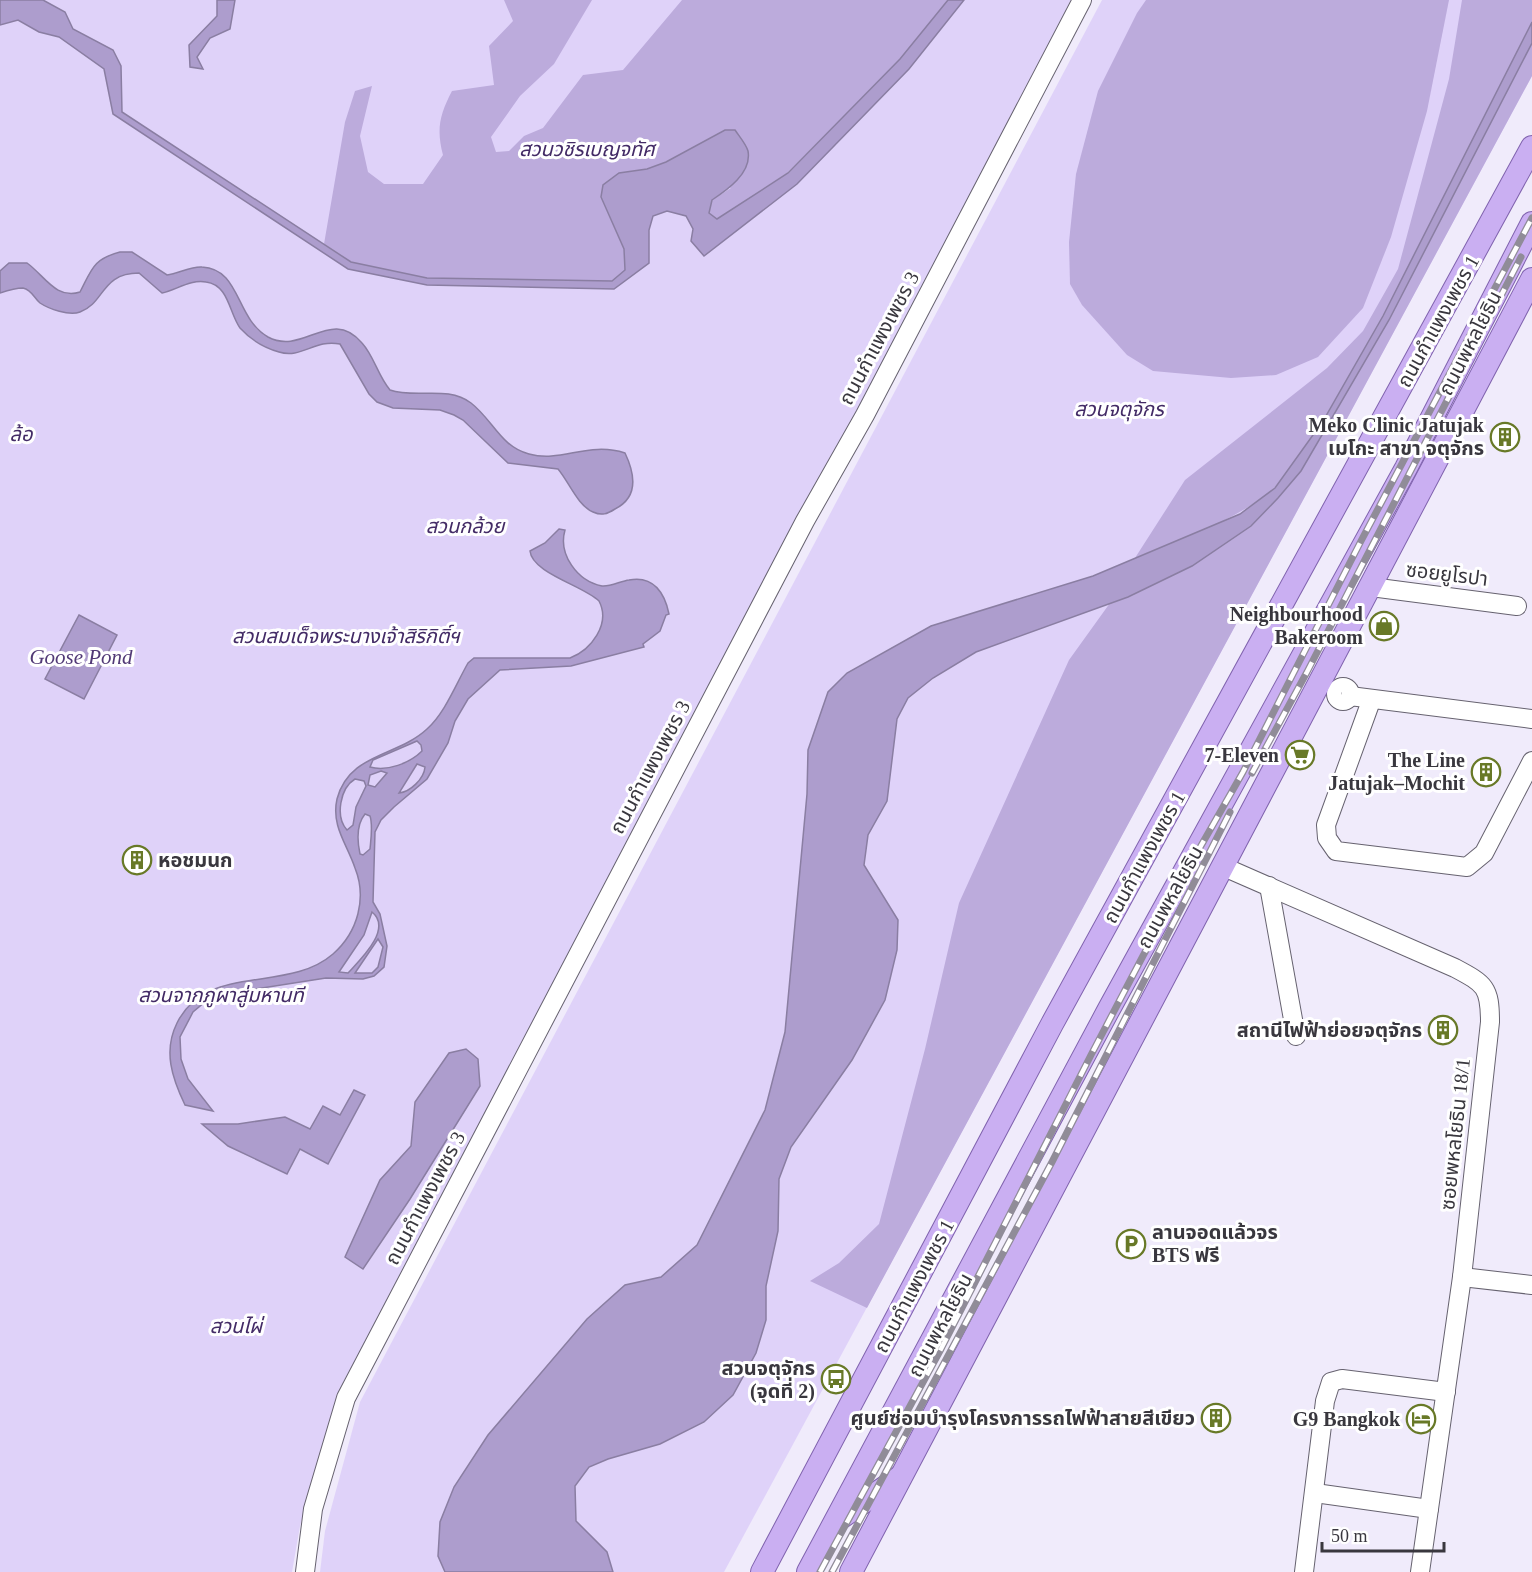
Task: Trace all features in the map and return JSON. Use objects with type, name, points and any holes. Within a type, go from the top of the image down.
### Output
[{"type":"main road","name":"ถนนกำแพงเพชร 1","points":[[762,1572],[1056,1017],[1532,147]]},
{"type":"main road","name":"ถนนพหลโยธิน","points":[[808,1572],[1109,1009],[1444,393],[1532,223]]},
{"type":"main road","name":"ถนนพหลโยธิน","points":[[851,1572],[1224,867],[1336,690],[1371,587],[1532,279]]},
{"type":"main road","points":[[1436,463],[1444,393]]},
{"type":"main road","points":[[835,1522],[903,1475]]},
{"type":"street","name":"ถนนกำแพงเพชร 3","points":[[305,1572],[313,1509],[346,1398],[783,562],[865,415],[1082,0]]},
{"type":"street","name":"ซอยยูโรปา","points":[[1371,587],[1517,606]]},
{"type":"street","points":[[1336,690],[1371,701],[1532,718]]},
{"type":"street","points":[[1371,701],[1326,825],[1327,838],[1336,851],[1467,867],[1484,853],[1532,761]]},
{"type":"street","name":"ซอยพหลโยธิน 18/1","points":[[1224,867],[1455,968],[1478,980],[1487,990],[1490,1022],[1462,1277],[1420,1572]]},
{"type":"street","points":[[1269,886],[1296,1036]]},
{"type":"street","points":[[1462,1277],[1532,1285]]},
{"type":"street","points":[[1304,1572],[1325,1401],[1331,1382],[1342,1379],[1446,1392]]},
{"type":"street","points":[[1315,1493],[1429,1509]]},
{"type":"green space","name":"สวนสมเด็จพระนางเจ้าสิริกิติ์ฯ","points":[[0,0],[1071,0],[803,520],[339,1390],[300,1526],[292,1572],[0,1572]]},
{"type":"green space","name":"สวนวชิรเบญจทัศ","points":[[504,0],[592,0],[554,64],[520,96],[491,137],[496,152],[509,151],[524,136],[543,128],[583,75],[623,70],[682,0],[948,0],[900,59],[787,173],[717,220],[709,213],[712,200],[731,188],[666,162],[647,169],[619,173],[601,197],[624,249],[625,270],[613,281],[427,278],[351,262],[324,244],[345,122],[355,91],[372,86],[360,136],[368,172],[384,184],[423,184],[443,155],[440,122],[452,91],[494,85],[489,46],[513,21]]},
{"type":"green space","name":"สวนจตุจักร","points":[[1102,0],[1532,0],[1532,76],[724,1572],[320,1572],[325,1531],[360,1402]]},
{"type":"green space","points":[[1146,0],[1449,0],[1427,111],[1391,237],[1363,308],[1318,357],[1276,375],[1231,378],[1153,371],[1127,355],[1082,305],[1070,284],[1069,242],[1076,174],[1098,91],[1137,13]]},
{"type":"green space","points":[[1462,0],[1532,0],[1532,22],[1391,302],[1317,431],[1292,469],[1257,502],[1206,529],[1135,558],[1185,480],[1327,368],[1363,331],[1398,269],[1449,79]]},
{"type":"green space","points":[[1532,43],[1532,76],[867,1308],[810,1281],[839,1263],[879,1224],[925,1049],[959,903],[1069,660],[1110,603],[1128,597],[1251,526],[1301,471],[1389,320]]},
{"type":"water","points":[[0,0],[43,0],[65,12],[73,29],[113,50],[121,66],[122,112],[351,262],[427,278],[612,281],[625,270],[624,249],[601,197],[603,185],[619,173],[647,169],[666,162],[725,130],[735,130],[747,148],[748,159],[746,167],[737,180],[712,200],[709,213],[717,219],[788,173],[900,59],[948,0],[964,0],[909,69],[797,184],[704,256],[691,241],[693,229],[686,216],[667,211],[653,216],[649,230],[649,263],[614,289],[427,285],[348,269],[113,114],[104,69],[59,37],[39,32],[18,20],[0,25]]},
{"type":"water","points":[[217,0],[235,0],[230,29],[210,38],[197,57],[203,69],[190,67],[189,45],[217,16]]},
{"type":"water","points":[[1532,22],[1532,43],[1389,320],[1301,471],[1278,498],[1251,526],[1192,566],[1128,597],[976,652],[933,678],[908,698],[897,719],[887,801],[868,835],[864,865],[898,920],[897,950],[885,1000],[852,1060],[791,1147],[779,1179],[778,1231],[766,1286],[766,1320],[756,1353],[733,1395],[704,1422],[660,1444],[589,1467],[575,1486],[576,1521],[607,1552],[613,1572],[445,1572],[438,1556],[440,1522],[454,1487],[488,1435],[587,1319],[625,1285],[661,1277],[697,1245],[765,1110],[785,1032],[807,794],[808,750],[828,692],[847,673],[931,626],[1093,576],[1240,514],[1275,488],[1323,421],[1383,316]]},
{"type":"water","points":[[120,252],[132,252],[167,275],[198,267],[215,270],[231,285],[257,329],[268,337],[281,341],[293,341],[328,330],[339,329],[350,333],[366,348],[390,390],[410,393],[442,393],[462,398],[479,410],[511,445],[529,454],[553,456],[599,449],[625,453],[633,477],[631,492],[623,504],[612,511],[602,514],[593,512],[578,499],[558,469],[508,463],[463,420],[454,415],[440,410],[393,408],[377,402],[369,394],[340,344],[323,344],[295,353],[287,353],[258,343],[240,328],[228,300],[214,284],[200,281],[162,293],[139,273],[127,274],[110,283],[88,308],[75,313],[48,308],[40,303],[31,292],[23,288],[0,293],[0,271],[9,263],[27,263],[57,290],[72,294],[80,292],[94,266],[104,258]]},
{"type":"water","points":[[559,529],[565,530],[564,548],[567,557],[577,572],[593,583],[605,586],[638,579],[652,583],[665,600],[669,614],[666,615],[660,631],[643,644],[644,647],[571,666],[500,670],[468,699],[455,721],[448,743],[427,779],[381,820],[375,832],[373,902],[380,914],[387,946],[384,967],[374,976],[363,979],[326,978],[230,993],[205,1002],[193,1012],[180,1037],[181,1059],[188,1079],[213,1111],[185,1105],[173,1075],[170,1054],[177,1023],[190,1004],[208,992],[227,985],[293,973],[314,966],[333,954],[349,936],[360,903],[359,879],[338,826],[336,809],[343,784],[352,773],[363,764],[415,738],[427,729],[439,715],[468,663],[474,658],[570,658],[592,643],[601,627],[602,610],[599,601],[592,595],[549,573],[533,559],[530,551],[545,543]],"holes":[[[417,741],[421,745],[422,751],[398,765],[384,768],[370,767],[373,760]],[[417,764],[425,767],[419,780],[399,793]],[[381,771],[387,773],[375,787],[368,785],[370,775]],[[355,779],[364,781],[366,786],[356,807],[353,825],[347,830],[340,811],[346,789]],[[365,814],[370,816],[372,828],[370,849],[363,855],[360,854],[358,843],[360,823]],[[372,912],[379,927],[377,935],[348,973],[339,972],[364,935]],[[378,939],[383,947],[378,967],[372,973],[355,973]]]},
{"type":"water","name":"Goose Pond","points":[[79,615],[117,635],[84,699],[45,679]]},
{"type":"water","points":[[466,1049],[478,1059],[480,1086],[410,1199],[363,1269],[345,1257],[380,1180],[411,1146],[415,1102],[449,1053]]},
{"type":"water","points":[[354,1090],[365,1095],[328,1164],[300,1149],[287,1174],[228,1146],[202,1124],[238,1124],[285,1117],[310,1129],[323,1106],[340,1115]]},
{"type":"railway","points":[[820,1572],[941,1349],[1091,1055],[1198,851],[1243,772],[1361,541],[1532,218]]},
{"type":"railway","points":[[1252,773],[1307,672],[1521,257]]},
{"type":"railway","points":[[832,1572],[1052,1162],[1230,812]]},
{"type":"place","name":"Meko Clinic Jatujak เมโกะ สาขา จตุจักร","points":[[1505,437]]},
{"type":"place","name":"Neighbourhood Bakeroom","points":[[1384,626]]},
{"type":"place","name":"7-Eleven","points":[[1300,755]]},
{"type":"place","name":"The Line Jatujak–Mochit","points":[[1486,772]]},
{"type":"place","name":"หอชมนก","points":[[137,860]]},
{"type":"place","name":"สถานีไฟฟ้าย่อยจตุจักร","points":[[1443,1030]]},
{"type":"place","name":"ลานจอดแล้วจร BTS ฟรี","points":[[1131,1244]]},
{"type":"place","name":"สวนจตุจักร (จุดที่ 2)","points":[[836,1379]]},
{"type":"place","name":"ศูนย์ซ่อมบำรุงโครงการรถไฟฟ้าสายสีเขียว","points":[[1216,1418]]},
{"type":"place","name":"G9 Bangkok","points":[[1421,1419]]},
{"type":"park label","name":"ล้อ","points":[[21,434]]},
{"type":"park label","name":"สวนกล้วย","points":[[465,526]]},
{"type":"park label","name":"สวนจากภูผาสู่มหานที","points":[[221,995]]},
{"type":"park label","name":"สวนไผ่","points":[[236,1326]]}]
